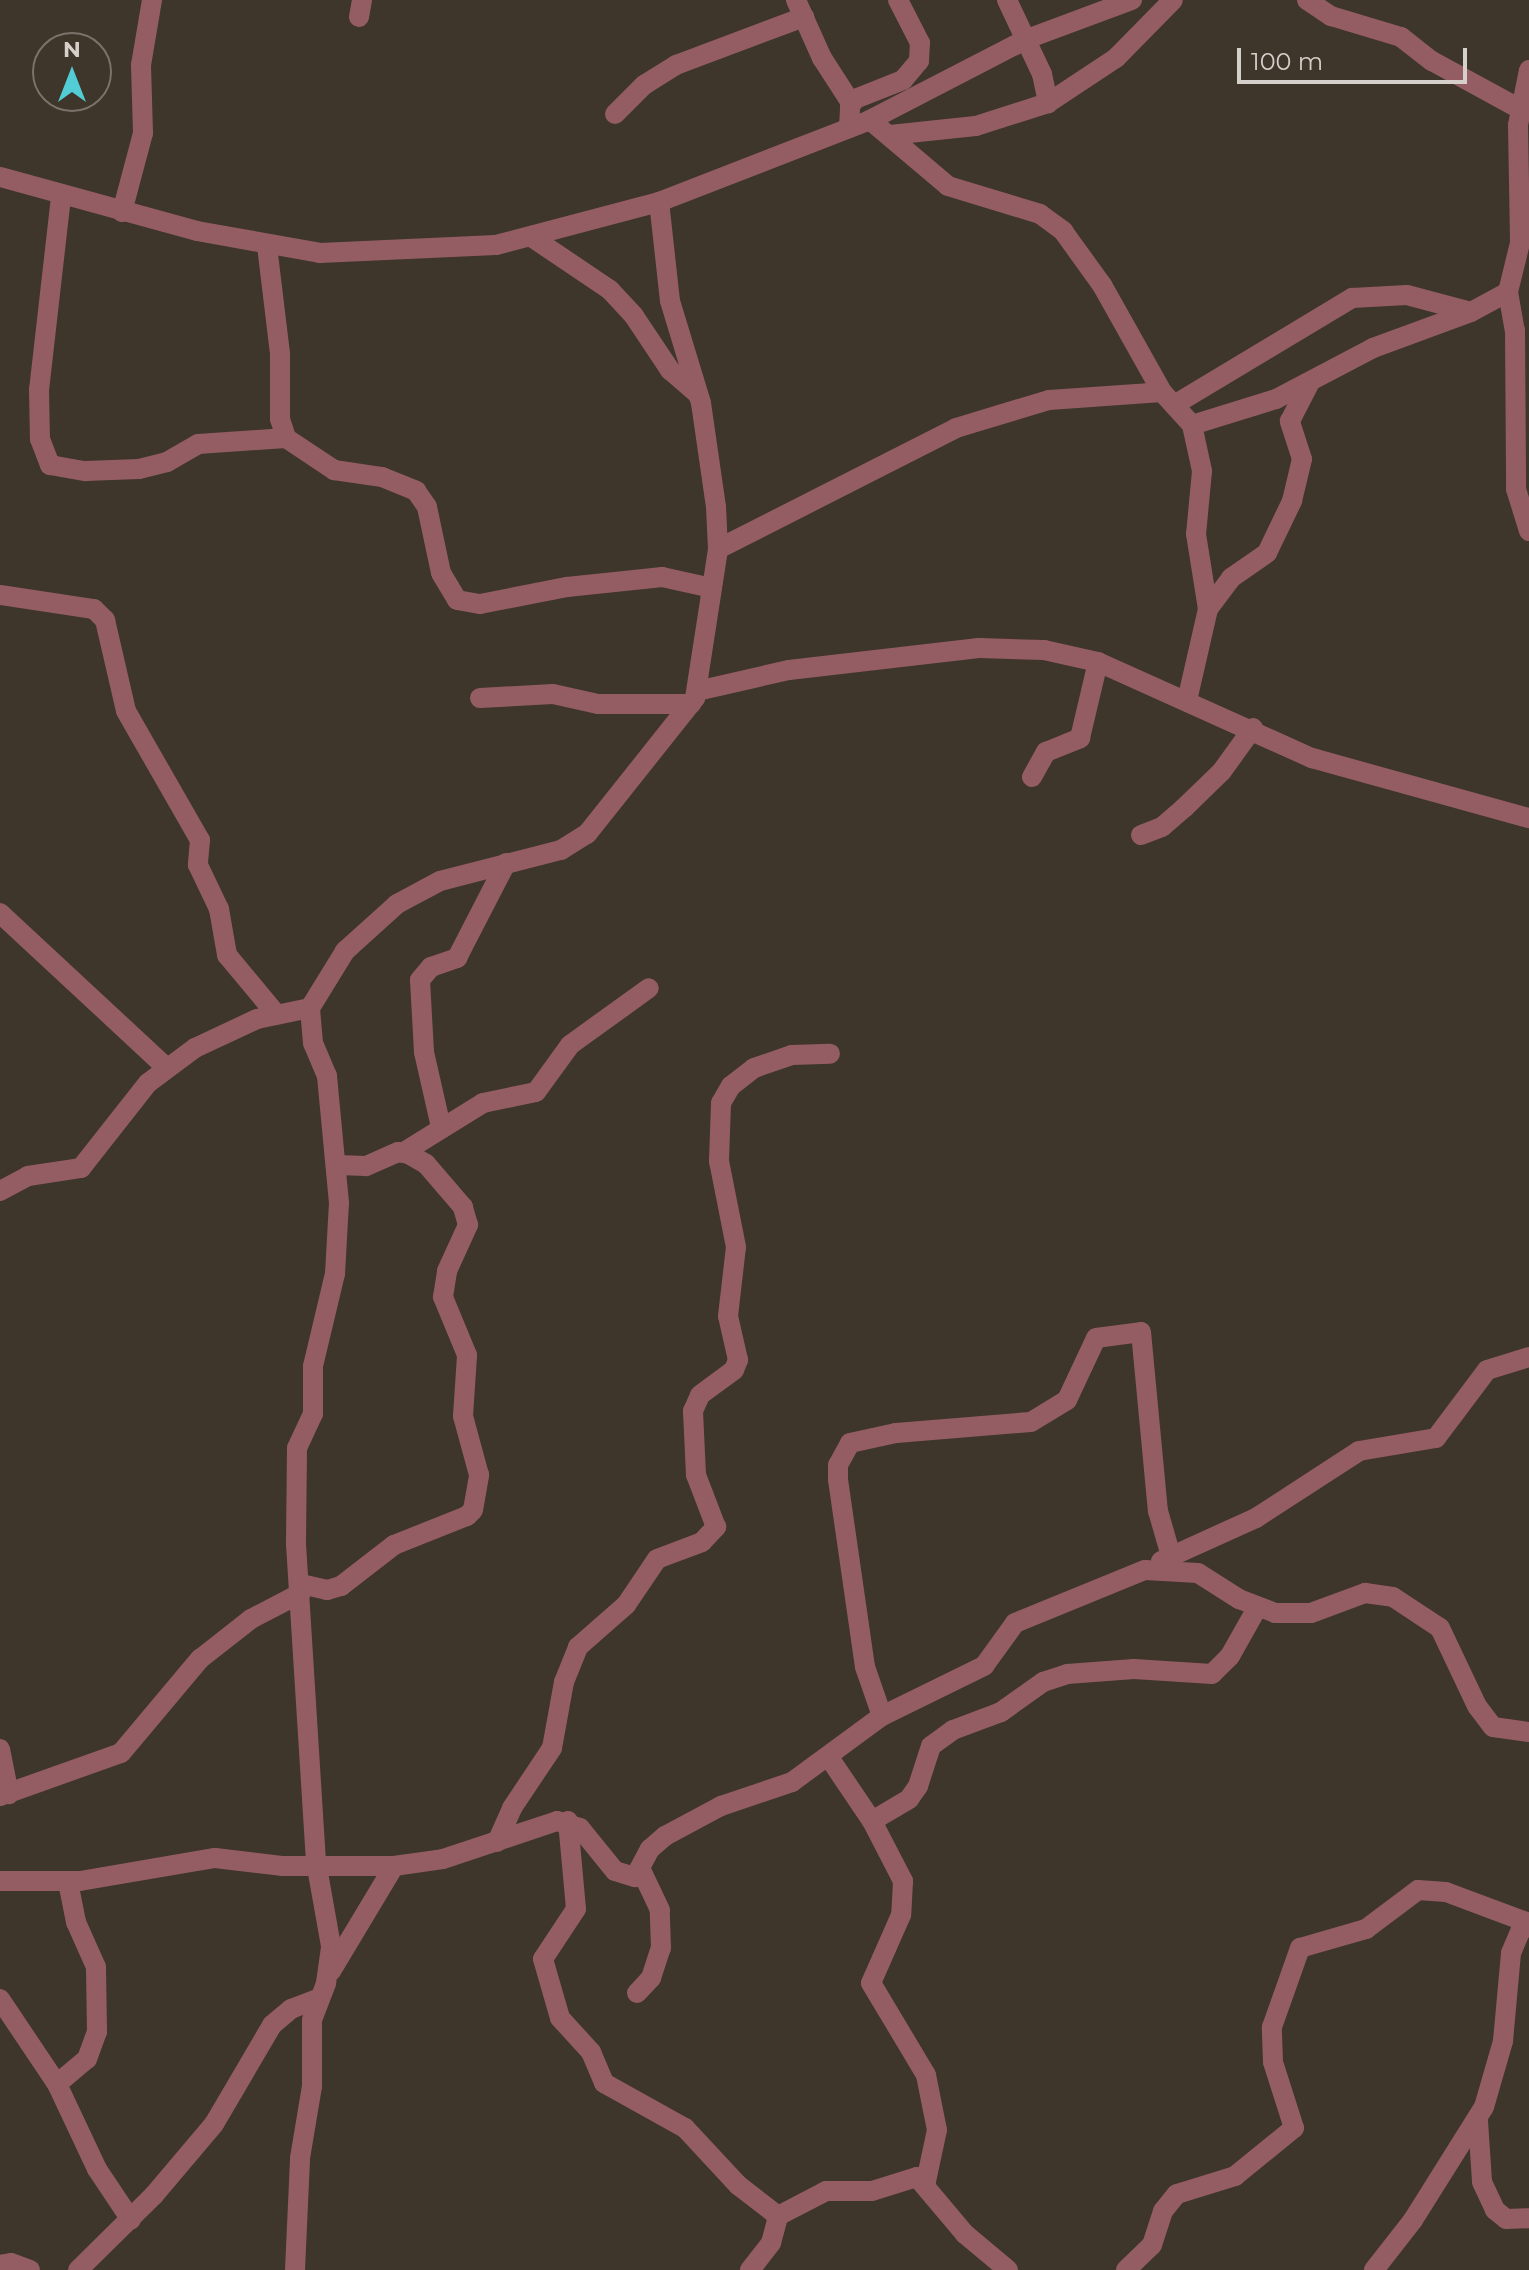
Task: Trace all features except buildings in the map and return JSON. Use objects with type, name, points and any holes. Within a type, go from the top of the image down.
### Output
[{"type":"street","points":[[122,212],[143,133],[141,65],[152,0]]},
{"type":"street","points":[[851,103],[903,80],[919,61],[920,43],[898,0]]},
{"type":"street","points":[[1007,0],[1027,39],[1048,103]]},
{"type":"street","points":[[0,177],[61,197],[267,246],[356,255],[533,238],[659,202],[870,120],[1027,39],[1132,0]]},
{"type":"street","points":[[890,135],[976,126],[1048,103],[1116,58],[1173,0]]},
{"type":"street","points":[[1307,0],[1331,16],[1401,37],[1432,61],[1520,109]]},
{"type":"street","points":[[615,114],[644,85],[676,65],[800,8],[851,103],[849,128]]},
{"type":"street","points":[[1529,70],[1520,109],[1523,145],[1520,243],[1508,292],[1515,330],[1516,489],[1529,531]]},
{"type":"street","points":[[870,120],[948,186],[1030,210],[1063,231],[1096,276],[1168,398],[1192,425],[1202,471],[1196,534],[1208,609],[1187,701]]},
{"type":"street","points":[[61,197],[39,389],[40,439],[50,465],[74,471],[139,469],[210,442],[286,438],[334,470],[382,477],[416,491],[427,507],[441,573],[465,603],[662,577],[712,588]]},
{"type":"street","points":[[328,1974],[331,1946],[316,1862],[304,1715],[297,1448],[313,1414],[316,1347],[335,1274],[337,1165],[327,1076],[313,1043],[310,1008],[345,951],[397,904],[440,881],[561,850],[587,834],[694,697],[718,549],[712,457],[698,394],[670,301],[659,202]]},
{"type":"street","points":[[533,238],[610,290],[670,370],[698,394]]},
{"type":"street","points":[[267,246],[280,354],[280,419],[286,438]]},
{"type":"street","points":[[1192,425],[1309,384],[1373,348],[1471,312],[1508,292]]},
{"type":"street","points":[[718,549],[956,428],[1049,400],[1168,398],[1352,298],[1407,295],[1471,312]]},
{"type":"street","points":[[1208,609],[1231,578],[1267,553],[1292,501],[1302,459],[1290,421],[1309,384]]},
{"type":"street","points":[[0,595],[94,609],[105,620],[126,711],[200,840],[198,865],[219,909],[227,955],[276,1014]]},
{"type":"street","points":[[480,698],[539,693],[598,704],[694,697],[767,673],[979,648],[1044,650],[1098,662],[1253,728],[1312,758],[1368,776],[1529,818]]},
{"type":"street","points":[[1032,777],[1046,752],[1080,738],[1098,662]]},
{"type":"street","points":[[1141,835],[1162,827],[1184,808],[1222,771],[1253,728]]},
{"type":"street","points":[[441,1127],[424,1052],[420,980],[431,967],[457,958],[506,863]]},
{"type":"street","points":[[0,913],[166,1067]]},
{"type":"street","points":[[337,1165],[366,1166],[404,1152],[483,1103],[536,1092],[570,1045],[649,988]]},
{"type":"street","points":[[0,1191],[28,1176],[81,1168],[125,1109],[166,1067],[223,1032],[276,1014],[310,1008]]},
{"type":"street","points":[[497,1842],[512,1808],[552,1748],[564,1682],[578,1647],[626,1605],[657,1559],[702,1542],[716,1527],[696,1475],[693,1411],[700,1395],[728,1375],[738,1360],[728,1311],[736,1247],[719,1161],[721,1103],[731,1086],[754,1068],[792,1055],[830,1054]]},
{"type":"street","points":[[0,1749],[4,1795],[121,1753],[200,1659],[251,1619],[301,1588],[327,1590],[341,1586],[394,1545],[467,1516],[475,1502],[478,1464],[463,1416],[468,1360],[443,1297],[447,1271],[468,1222],[449,1188],[404,1152]]},
{"type":"street","points":[[882,1716],[865,1667],[838,1480],[838,1465],[850,1443],[896,1433],[1031,1422],[1067,1400],[1096,1338],[1141,1332],[1158,1511],[1171,1556]]},
{"type":"street","points":[[568,1821],[590,1837],[615,1871],[629,1878],[641,1870],[650,1849],[665,1836],[721,1806],[779,1788],[882,1716],[984,1666],[1015,1623],[1145,1570],[1256,1518],[1359,1451],[1436,1438],[1487,1370],[1529,1357]]},
{"type":"street","points":[[1145,1570],[1198,1573],[1257,1608],[1298,1615],[1365,1593],[1393,1597],[1440,1628],[1477,1706],[1493,1727],[1529,1732]]},
{"type":"street","points":[[872,1821],[909,1799],[918,1786],[931,1746],[953,1730],[1001,1712],[1043,1682],[1067,1674],[1134,1669],[1212,1674],[1230,1656],[1257,1608]]},
{"type":"street","points":[[828,1756],[894,1858],[904,1897],[871,1983],[926,2075],[937,2130],[925,2186]]},
{"type":"street","points":[[0,1881],[68,1882],[199,1859],[282,1866],[316,1862],[394,1866],[443,1859],[568,1821]]},
{"type":"street","points":[[568,1821],[576,1909],[543,1954],[560,2018],[591,2052],[604,2083],[685,2128],[738,2185],[778,2216]]},
{"type":"street","points":[[295,2270],[300,2158],[312,2086],[312,2020],[328,1974],[394,1866]]},
{"type":"street","points":[[637,1993],[651,1978],[661,1948],[660,1910],[641,1870]]},
{"type":"street","points":[[57,2084],[87,2059],[97,2032],[96,1967],[76,1922],[68,1882]]},
{"type":"street","points":[[1126,2270],[1152,2245],[1163,2211],[1177,2194],[1235,2176],[1294,2128],[1273,2062],[1272,2027],[1300,1948],[1366,1929],[1418,1890],[1446,1892],[1529,1925]]},
{"type":"street","points":[[1374,2270],[1479,2117],[1503,2041],[1511,1953],[1521,1930],[1529,1925]]},
{"type":"street","points":[[78,2270],[131,2220],[214,2124],[272,2025],[291,2009],[319,1998]]},
{"type":"street","points":[[0,1999],[57,2084],[97,2169],[131,2220]]},
{"type":"street","points":[[1479,2117],[1479,2165],[1487,2194],[1506,2219],[1529,2218]]},
{"type":"street","points":[[750,2270],[771,2243],[778,2216],[832,2189],[872,2191],[912,2176],[925,2186],[965,2234],[1008,2270]]},
{"type":"street","points":[[0,2265],[11,2263],[30,2270]]}]
